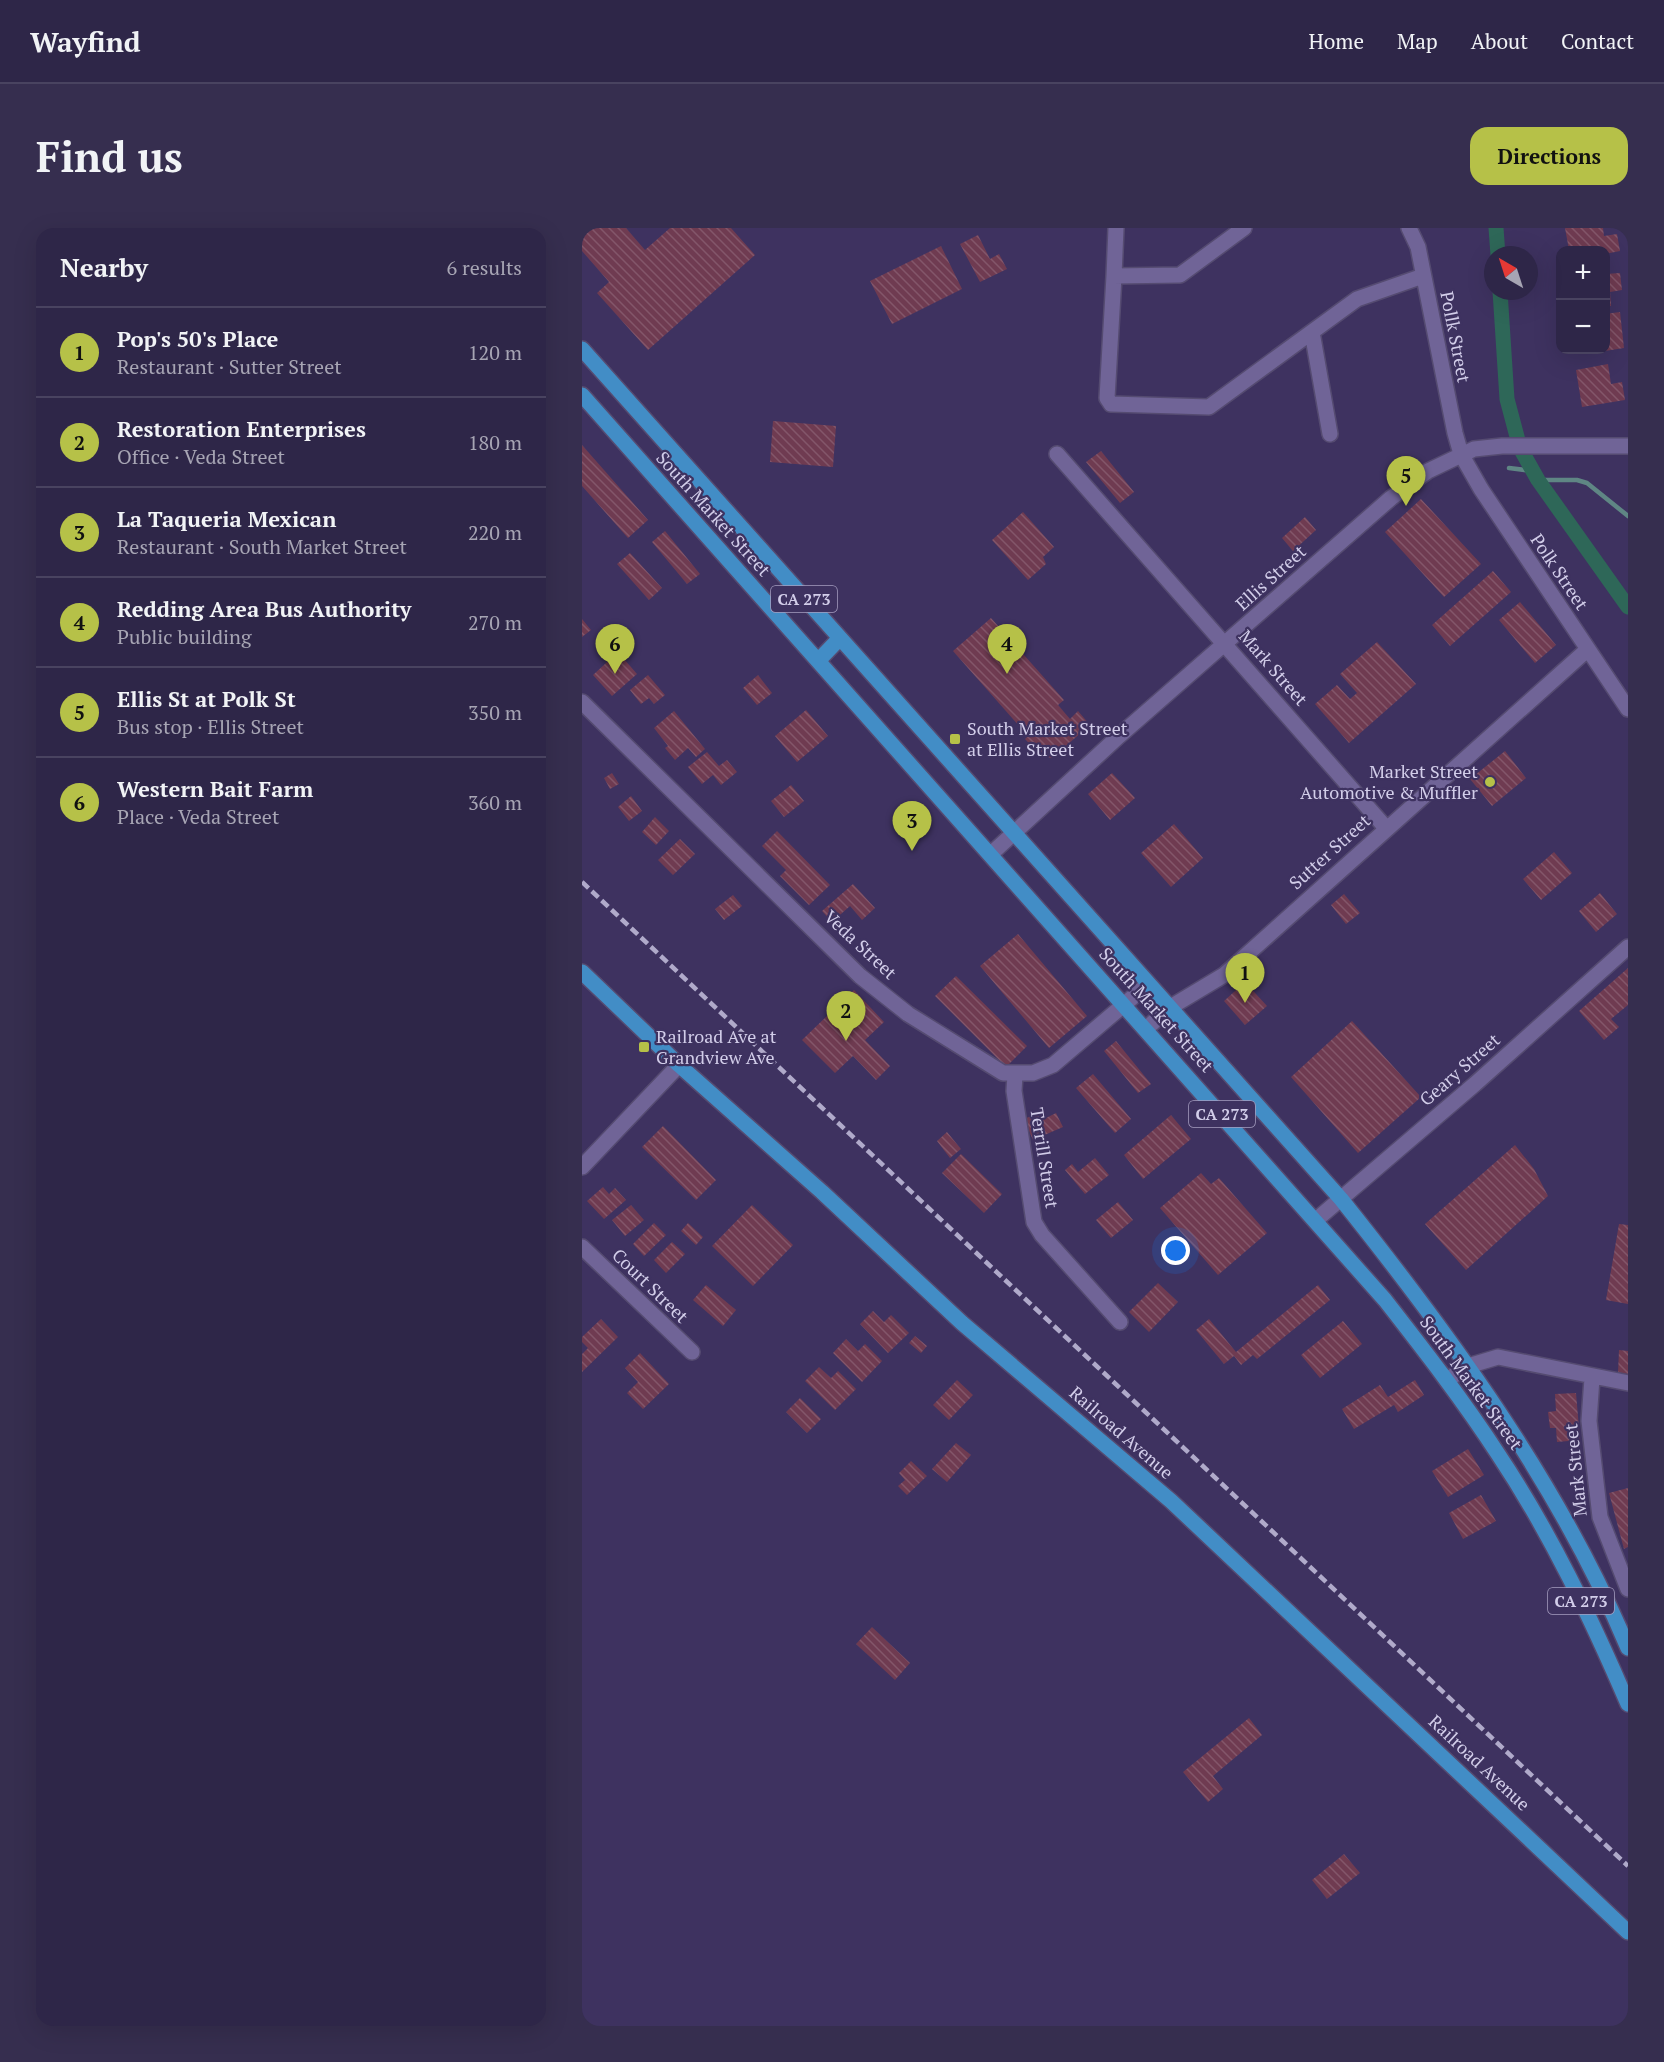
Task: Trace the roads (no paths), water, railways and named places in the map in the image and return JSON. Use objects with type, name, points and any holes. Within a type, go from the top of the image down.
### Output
[{"type":"main road","name":"South Market Street","points":[[582,350],[1147,985],[1341,1199],[1408,1283],[1468,1366],[1522,1447],[1602,1591],[1628,1648]]},
{"type":"main road","name":"South Market Street","points":[[582,395],[1147,1028],[1385,1300],[1447,1380],[1500,1456],[1551,1543],[1593,1623],[1628,1704]]},
{"type":"main road","points":[[818,661],[839,639]]},
{"type":"main road","name":"Railroad Avenue","points":[[582,972],[679,1065],[822,1192],[962,1323],[1171,1501],[1628,1932]]},
{"type":"street","points":[[1116,228],[1107,398],[1111,404],[1209,407],[1357,299],[1423,276]]},
{"type":"street","points":[[1114,276],[1180,275],[1244,228]]},
{"type":"street","name":"Pollk Street","points":[[1409,228],[1418,247],[1461,454]]},
{"type":"street","points":[[1312,332],[1330,434]]},
{"type":"street","name":"Ellis Street","points":[[991,854],[1119,736],[1402,489],[1428,471],[1474,449],[1502,446],[1628,446]]},
{"type":"street","name":"Mark Street","points":[[1058,454],[1386,828]]},
{"type":"street","name":"Polk Street","points":[[1461,454],[1481,489],[1628,709]]},
{"type":"street","name":"Sutter Street","points":[[1147,1028],[1169,1008],[1224,975],[1588,649]]},
{"type":"street","name":"Veda Street","points":[[582,702],[860,976],[908,1014],[988,1065],[1003,1073],[1015,1075]]},
{"type":"street","name":"Geary Street","points":[[1316,1220],[1628,947]]},
{"type":"street","points":[[1015,1075],[1039,1072],[1053,1065],[1147,985]]},
{"type":"street","points":[[582,1167],[679,1065]]},
{"type":"street","name":"Terrill Street","points":[[1015,1075],[1014,1091],[1034,1222],[1042,1235],[1120,1322]]},
{"type":"street","name":"Court Street","points":[[582,1247],[692,1352]]},
{"type":"street","points":[[1447,1380],[1468,1366],[1498,1357],[1592,1378],[1628,1383]]},
{"type":"street","name":"Mark Street","points":[[1592,1378],[1589,1421],[1600,1517],[1628,1589]]},
{"type":"waterway","points":[[1496,228],[1497,246]]},
{"type":"waterway","points":[[1501,300],[1507,399],[1520,448],[1538,480],[1628,607]]},
{"type":"waterway","points":[[1509,468],[1533,471]]},
{"type":"waterway","points":[[1538,480],[1577,480],[1587,483],[1628,516]]},
{"type":"railway","points":[[582,882],[1628,1866]]},
{"type":"place","name":"Ellis St at Polk St","points":[[1406,506]]},
{"type":"place","name":"Western Bait Farm","points":[[615,674]]},
{"type":"place","name":"Redding Area Bus Authority","points":[[1007,674]]},
{"type":"place","name":"South Market Street at Ellis Street","points":[[955,739]]},
{"type":"place","name":"Market Street Automotive & Muffler","points":[[1490,782]]},
{"type":"place","name":"La Taqueria Mexican","points":[[912,851]]},
{"type":"place","name":"Pop's 50's Place","points":[[1245,1003]]},
{"type":"place","name":"Restoration Enterprises","points":[[846,1041]]},
{"type":"place","name":"Railroad Ave at Grandview Ave","points":[[644,1047]]}]
